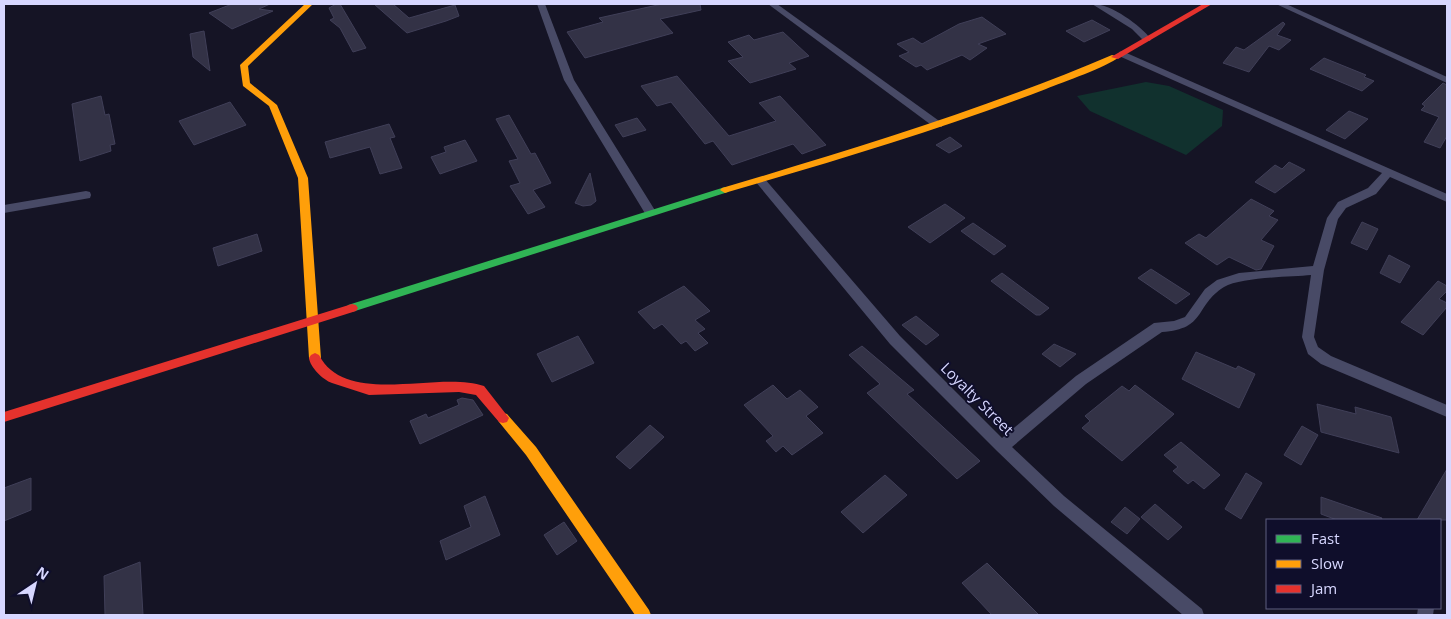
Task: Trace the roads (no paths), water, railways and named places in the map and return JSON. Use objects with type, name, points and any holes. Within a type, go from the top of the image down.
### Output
[{"type":"street","points":[[310,4],[244,65],[246,84],[273,105],[303,178],[314,320],[315,361],[332,378],[369,390],[459,387],[480,390],[532,452],[644,615]]},
{"type":"street","points":[[540,4],[569,80],[650,212]]},
{"type":"street","points":[[772,4],[938,125]]},
{"type":"street","points":[[1096,4],[1135,27],[1147,39]]},
{"type":"street","points":[[4,417],[650,212],[760,181],[938,125],[1037,91],[1122,54],[1208,4]]},
{"type":"street","points":[[1280,4],[1447,80]]},
{"type":"street","points":[[1122,54],[1447,198]]},
{"type":"street","points":[[1388,173],[1372,191],[1342,205],[1333,218],[1318,270],[1308,337],[1314,350],[1326,360],[1447,411]]},
{"type":"street","name":"Loyalty Street","points":[[760,181],[895,340],[1002,447],[1059,500],[1196,615]]},
{"type":"street","points":[[4,208],[86,195]]},
{"type":"street","points":[[1002,447],[1081,380],[1159,327],[1175,326],[1189,320],[1209,292],[1221,283],[1239,277],[1318,270]]}]
